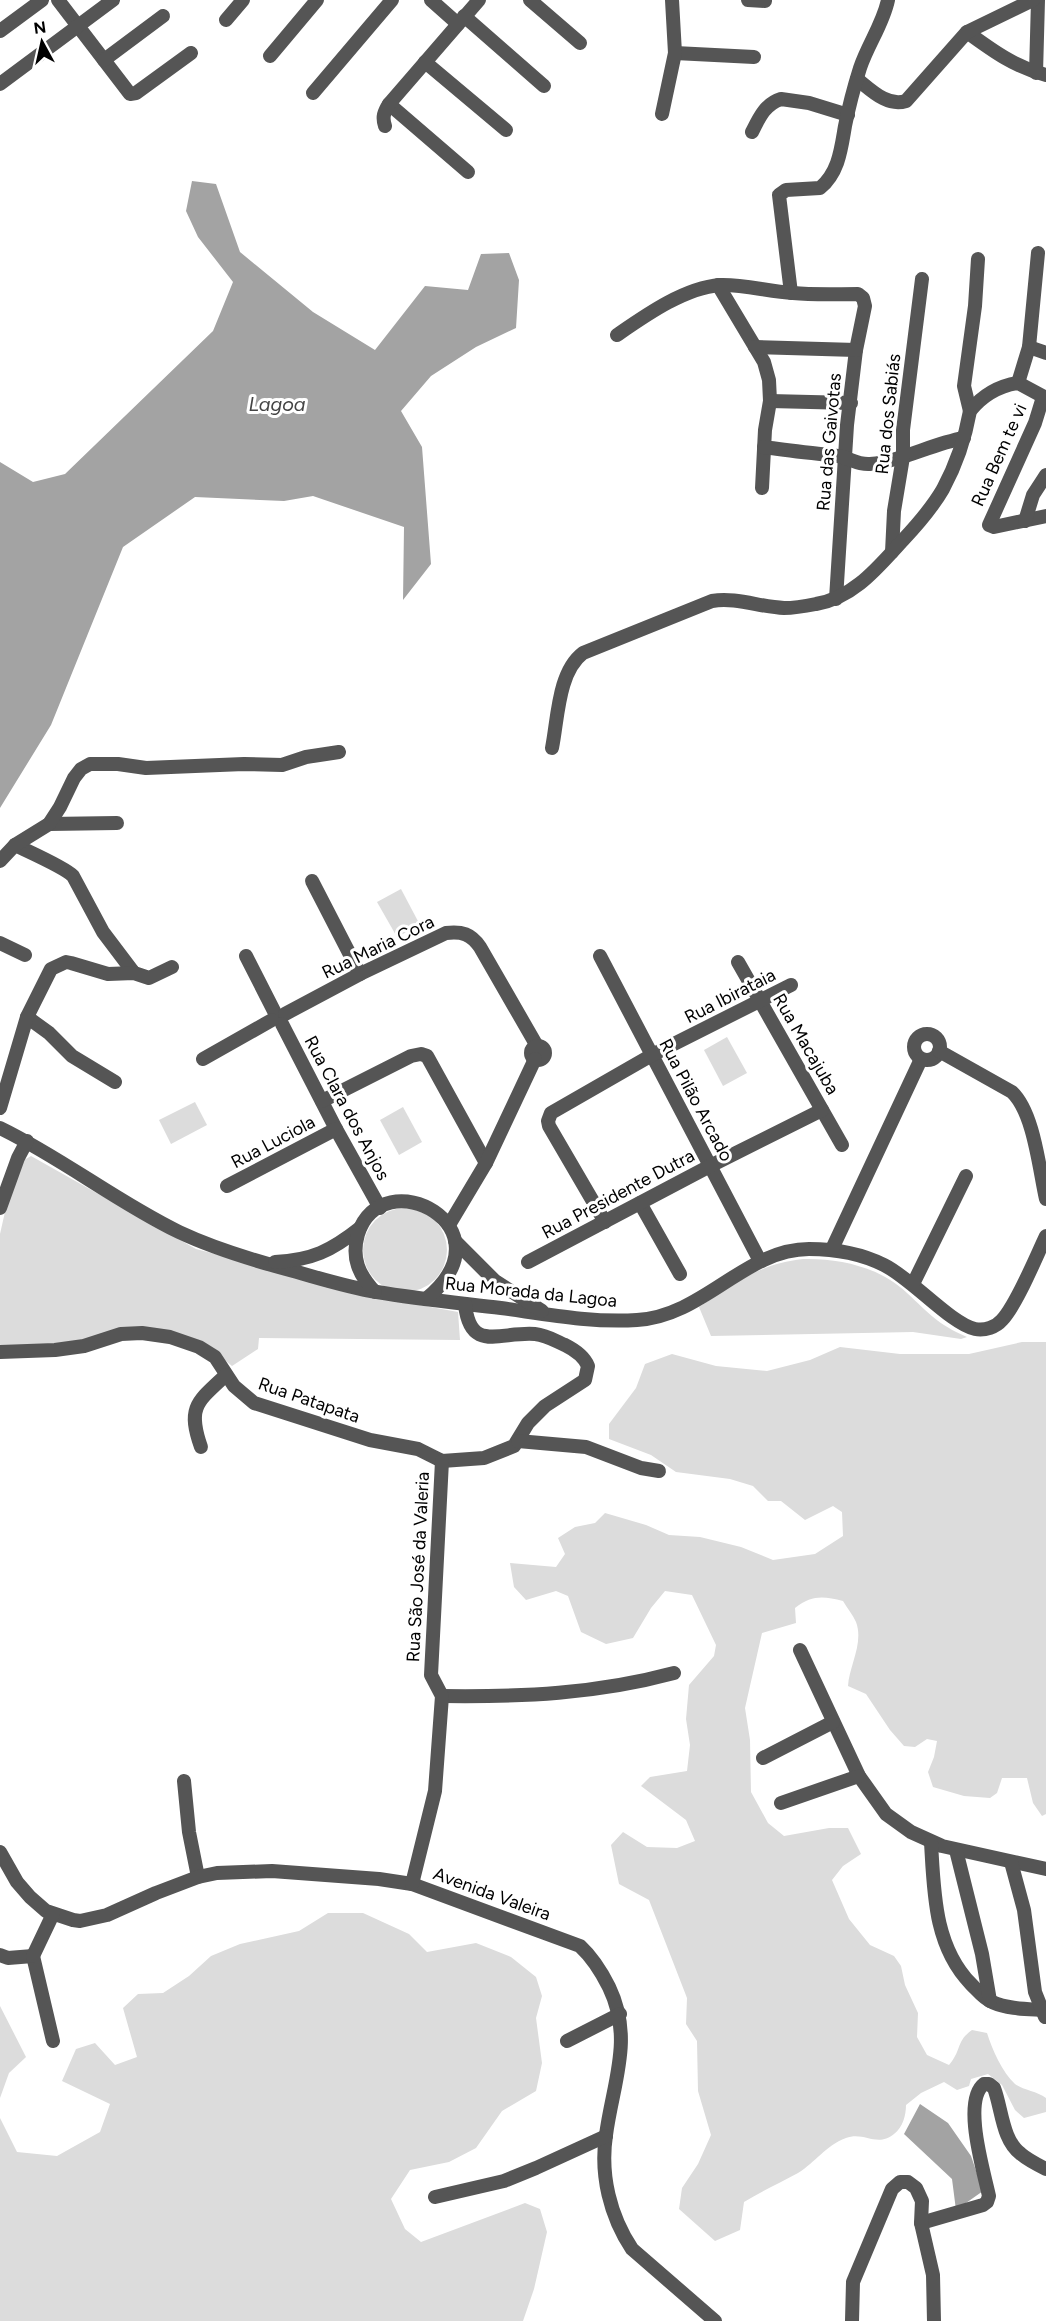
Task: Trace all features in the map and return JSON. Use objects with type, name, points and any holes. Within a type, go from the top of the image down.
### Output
[{"type":"street","points":[[0,31],[42,0]]},
{"type":"street","points":[[58,0],[128,92],[136,93],[191,53]]},
{"type":"street","points":[[0,84],[113,0]]},
{"type":"street","points":[[226,21],[243,0]]},
{"type":"street","points":[[270,56],[317,0]]},
{"type":"street","points":[[313,93],[392,0]]},
{"type":"street","points":[[431,0],[461,20],[544,86]]},
{"type":"street","points":[[385,126],[382,119],[389,104],[478,0]]},
{"type":"street","points":[[531,0],[580,43]]},
{"type":"street","points":[[662,114],[675,53],[672,0]]},
{"type":"street","points":[[748,0],[765,1]]},
{"type":"street","points":[[617,335],[670,302],[718,285],[791,293],[779,195],[783,191],[820,188],[829,178],[840,156],[864,55],[886,12],[888,0]]},
{"type":"street","points":[[857,79],[890,102],[899,104],[906,101],[967,32],[1033,0]]},
{"type":"street","points":[[967,32],[1006,60],[1021,68],[1041,74],[1038,0]]},
{"type":"street","points":[[104,60],[163,16]]},
{"type":"street","points":[[675,53],[754,57]]},
{"type":"street","points":[[425,62],[506,130]]},
{"type":"street","points":[[753,132],[760,116],[768,106],[781,99],[848,115]]},
{"type":"street","points":[[389,104],[468,172]]},
{"type":"street","points":[[1018,383],[1029,347],[1038,253]]},
{"type":"street","points":[[552,747],[568,673],[574,660],[583,653],[712,601],[731,599],[785,608],[819,604],[836,599],[867,579],[927,514],[958,457],[970,411],[964,386],[975,306],[978,259]]},
{"type":"street","name":"Rua dos Sabiás","points":[[892,552],[894,511],[903,457],[903,430],[922,279]]},
{"type":"street","points":[[718,285],[768,372],[770,401],[762,488]]},
{"type":"street","name":"Rua das Gaivotas","points":[[791,293],[858,294],[863,298],[865,306],[856,350],[847,424],[836,599]]},
{"type":"street","points":[[755,347],[856,350]]},
{"type":"street","points":[[1029,347],[1046,353]]},
{"type":"street","points":[[970,411],[992,392],[1018,383],[1045,397]]},
{"type":"street","name":"Rua Bem te vi","points":[[1045,397],[989,525],[994,527],[1046,516]]},
{"type":"street","points":[[770,401],[851,403]]},
{"type":"street","points":[[764,447],[846,458],[852,462],[868,464],[903,457],[935,444],[964,438]]},
{"type":"street","points":[[1025,521],[1034,495],[1046,475]]},
{"type":"street","points":[[0,861],[15,845],[49,824],[74,778],[81,768],[90,764],[118,764],[146,768],[244,764],[282,765],[306,757],[339,752]]},
{"type":"street","points":[[49,824],[117,823]]},
{"type":"street","points":[[15,845],[56,866],[67,869],[103,932],[134,973]]},
{"type":"street","points":[[312,881],[360,975]]},
{"type":"street","name":"Rua Maria Cora","points":[[203,1059],[360,975],[446,933],[458,932],[474,939],[536,1053],[486,1163],[449,1225]]},
{"type":"street","points":[[0,943],[25,954]]},
{"type":"street","name":"Rua Clara dos Anjos","points":[[246,956],[380,1208]]},
{"type":"street","name":"Rua Pilão Arcado","points":[[600,956],[760,1261]]},
{"type":"street","name":"Rua Macajuba","points":[[738,962],[842,1144]]},
{"type":"street","points":[[0,1108],[27,1017],[51,969],[71,963],[108,974],[134,973],[149,978],[172,967]]},
{"type":"street","name":"Rua Ibirataia","points":[[605,1222],[549,1126],[549,1117],[555,1110],[652,1055],[791,985]]},
{"type":"street","points":[[27,1017],[49,1033],[72,1056],[115,1082]]},
{"type":"street","points":[[924,1034],[935,1037],[940,1046],[939,1051],[932,1059],[921,1059],[914,1051],[914,1046],[919,1036],[924,1034]]},
{"type":"street","points":[[939,1051],[1012,1092],[1020,1099],[1028,1116],[1046,1199]]},
{"type":"street","points":[[322,1101],[411,1056],[421,1054],[427,1056],[486,1163]]},
{"type":"street","points":[[832,1249],[921,1059]]},
{"type":"street","name":"Rua Presidente Dutra","points":[[528,1262],[822,1110]]},
{"type":"street","name":"Rua Morada da Lagoa","points":[[0,1128],[27,1141],[153,1219],[207,1245],[375,1292],[547,1314],[618,1321],[663,1316],[687,1308],[760,1261],[785,1252],[803,1249],[832,1249],[882,1264],[913,1284],[972,1329],[982,1330],[993,1326],[1008,1312],[1046,1236]]},
{"type":"street","name":"Rua Luciola","points":[[227,1186],[336,1129]]},
{"type":"street","points":[[0,1208],[18,1158],[27,1141]]},
{"type":"street","points":[[913,1284],[966,1176]]},
{"type":"street","points":[[375,1292],[363,1278],[356,1262],[355,1245],[360,1228],[368,1216],[392,1203],[418,1202],[441,1215],[449,1225]]},
{"type":"street","points":[[640,1203],[680,1274]]},
{"type":"street","name":"Rua Morada da Lagoa","points":[[426,1299],[440,1287],[450,1273],[455,1258],[454,1241],[449,1225]]},
{"type":"street","points":[[262,1262],[313,1257],[339,1245],[360,1228]]},
{"type":"street","points":[[454,1241],[495,1281],[547,1314]]},
{"type":"street","name":"Rua Patapata","points":[[0,1352],[55,1350],[84,1346],[121,1334],[142,1333],[170,1337],[199,1347],[215,1357],[240,1393],[254,1403],[273,1411],[370,1440],[418,1449],[442,1461],[484,1458],[507,1449],[518,1441],[528,1423],[545,1406],[585,1380],[588,1366],[574,1349],[538,1334],[484,1337],[472,1329],[468,1322],[465,1304]]},
{"type":"street","points":[[201,1447],[194,1426],[196,1411],[201,1400],[226,1375]]},
{"type":"street","points":[[518,1441],[586,1447],[641,1468],[659,1471]]},
{"type":"street","name":"Rua São José da Valeria","points":[[412,1884],[435,1791],[442,1696],[431,1675],[442,1461]]},
{"type":"street","points":[[800,1650],[859,1776],[886,1814],[898,1825],[931,1842],[956,1850],[1046,1869]]},
{"type":"street","points":[[442,1696],[574,1692],[633,1684],[674,1673]]},
{"type":"street","points":[[763,1758],[833,1722]]},
{"type":"street","points":[[781,1803],[859,1776]]},
{"type":"street","points":[[184,1782],[189,1832],[198,1877]]},
{"type":"street","points":[[931,1842],[934,1891],[942,1938],[958,1971],[990,2001],[1005,2006],[1045,2012]]},
{"type":"street","points":[[956,1850],[982,1954],[990,2001]]},
{"type":"street","name":"Avenida Valeira","points":[[0,1852],[17,1882],[40,1907],[53,1914],[80,1921],[107,1915],[198,1877],[217,1873],[272,1871],[379,1879],[412,1884],[580,1946],[590,1955],[602,1972],[620,2014],[622,2031],[620,2061],[606,2136],[606,2180],[614,2212],[632,2249],[715,2321]]},
{"type":"street","points":[[1011,1862],[1024,1910],[1035,1992],[1045,2012]]},
{"type":"street","points":[[53,1914],[33,1956],[53,2041]]},
{"type":"street","points":[[0,1954],[8,1958],[33,1956]]},
{"type":"street","points":[[567,2041],[620,2014]]},
{"type":"street","points":[[921,2223],[987,2202],[989,2196],[975,2128],[974,2102],[977,2091],[984,2084],[990,2084],[994,2088],[1005,2129],[1012,2144],[1020,2154],[1046,2169]]},
{"type":"street","points":[[435,2197],[504,2181],[536,2169],[606,2136]]},
{"type":"street","points":[[852,2321],[853,2282],[857,2268],[892,2189],[900,2182],[908,2182],[916,2188],[922,2201],[921,2223],[933,2275],[934,2321]]},
{"type":"shaded area","points":[[401,889],[420,925],[397,937],[377,902]]},
{"type":"shaded area","points":[[727,1037],[747,1073],[723,1086],[704,1050]]},
{"type":"shaded area","points":[[195,1102],[207,1125],[171,1144],[159,1120]]},
{"type":"shaded area","points":[[403,1107],[422,1142],[399,1155],[380,1120]]},
{"type":"shaded area","points":[[31,1156],[196,1249],[392,1300],[458,1312],[460,1340],[259,1338],[258,1349],[232,1366],[205,1344],[166,1333],[83,1343],[0,1347],[0,1234],[19,1163]]},
{"type":"shaded area","points":[[405,1208],[421,1211],[435,1220],[444,1234],[447,1250],[444,1266],[435,1280],[421,1289],[405,1292],[389,1289],[375,1280],[366,1266],[363,1250],[366,1234],[375,1220],[389,1211]]},
{"type":"shaded area","points":[[803,1259],[845,1262],[872,1271],[896,1284],[941,1323],[967,1337],[961,1339],[913,1332],[711,1336],[699,1307],[760,1270]]},
{"type":"shaded area","points":[[1022,1342],[1046,1342],[1046,1814],[1042,1816],[1033,1803],[1027,1778],[1002,1778],[997,1793],[990,1798],[964,1796],[933,1787],[928,1772],[937,1741],[927,1739],[915,1747],[904,1746],[890,1730],[866,1694],[848,1686],[857,1646],[858,1630],[855,1619],[843,1601],[829,1598],[812,1599],[795,1608],[796,1623],[762,1633],[745,1708],[750,1740],[751,1792],[768,1823],[784,1836],[829,1828],[848,1828],[861,1854],[843,1866],[832,1880],[849,1919],[870,1945],[894,1956],[901,1966],[905,1985],[918,2013],[917,2037],[927,2055],[949,2065],[967,2034],[972,2030],[987,2033],[1006,2073],[1018,2086],[1046,2098],[1046,2112],[1024,2118],[1015,2110],[1002,2085],[988,2074],[971,2079],[969,2086],[957,2090],[944,2082],[921,2093],[906,2105],[902,2124],[888,2138],[876,2140],[853,2136],[839,2141],[798,2173],[744,2202],[740,2230],[715,2241],[679,2209],[682,2188],[698,2164],[711,2135],[698,2091],[697,2041],[686,2024],[687,1998],[649,1900],[619,1884],[611,1845],[623,1832],[647,1847],[677,1848],[695,1841],[686,1820],[641,1786],[650,1777],[687,1771],[690,1745],[686,1719],[689,1685],[714,1656],[716,1645],[692,1595],[665,1591],[651,1608],[633,1638],[606,1644],[581,1632],[568,1596],[556,1591],[526,1600],[514,1587],[510,1563],[556,1567],[565,1554],[558,1538],[575,1527],[595,1523],[605,1513],[646,1525],[669,1535],[700,1537],[741,1547],[773,1560],[815,1554],[843,1536],[842,1512],[833,1506],[805,1520],[781,1501],[768,1501],[753,1486],[730,1479],[676,1472],[651,1455],[609,1439],[609,1424],[636,1388],[645,1364],[672,1354],[716,1366],[767,1371],[810,1360],[840,1347],[900,1354],[969,1354]]},
{"type":"shaded area","points":[[328,1913],[363,1913],[409,1934],[427,1952],[476,1943],[511,1957],[536,1977],[542,1996],[536,2018],[542,2063],[536,2091],[502,2111],[476,2148],[449,2162],[410,2170],[391,2199],[405,2229],[421,2242],[525,2203],[540,2209],[547,2232],[534,2289],[523,2321],[0,2321],[0,2118],[17,2152],[57,2156],[100,2132],[110,2104],[62,2081],[76,2049],[95,2043],[115,2065],[137,2057],[123,2008],[138,1994],[163,1993],[189,1976],[211,1956],[240,1944],[299,1931]]},
{"type":"shaded area","points":[[0,2006],[26,2057],[9,2073],[0,2098]]},
{"type":"water","name":"Lagoa","points":[[192,181],[216,184],[240,252],[313,312],[375,350],[425,286],[468,290],[481,254],[509,253],[519,280],[516,328],[476,347],[431,376],[401,411],[422,447],[431,564],[403,600],[404,527],[313,496],[284,501],[195,497],[123,547],[51,725],[0,808],[0,462],[33,482],[65,474],[213,331],[233,282],[198,237],[186,211]]},
{"type":"water","points":[[920,2104],[948,2123],[971,2156],[983,2191],[956,2210],[952,2179],[904,2134]]}]
